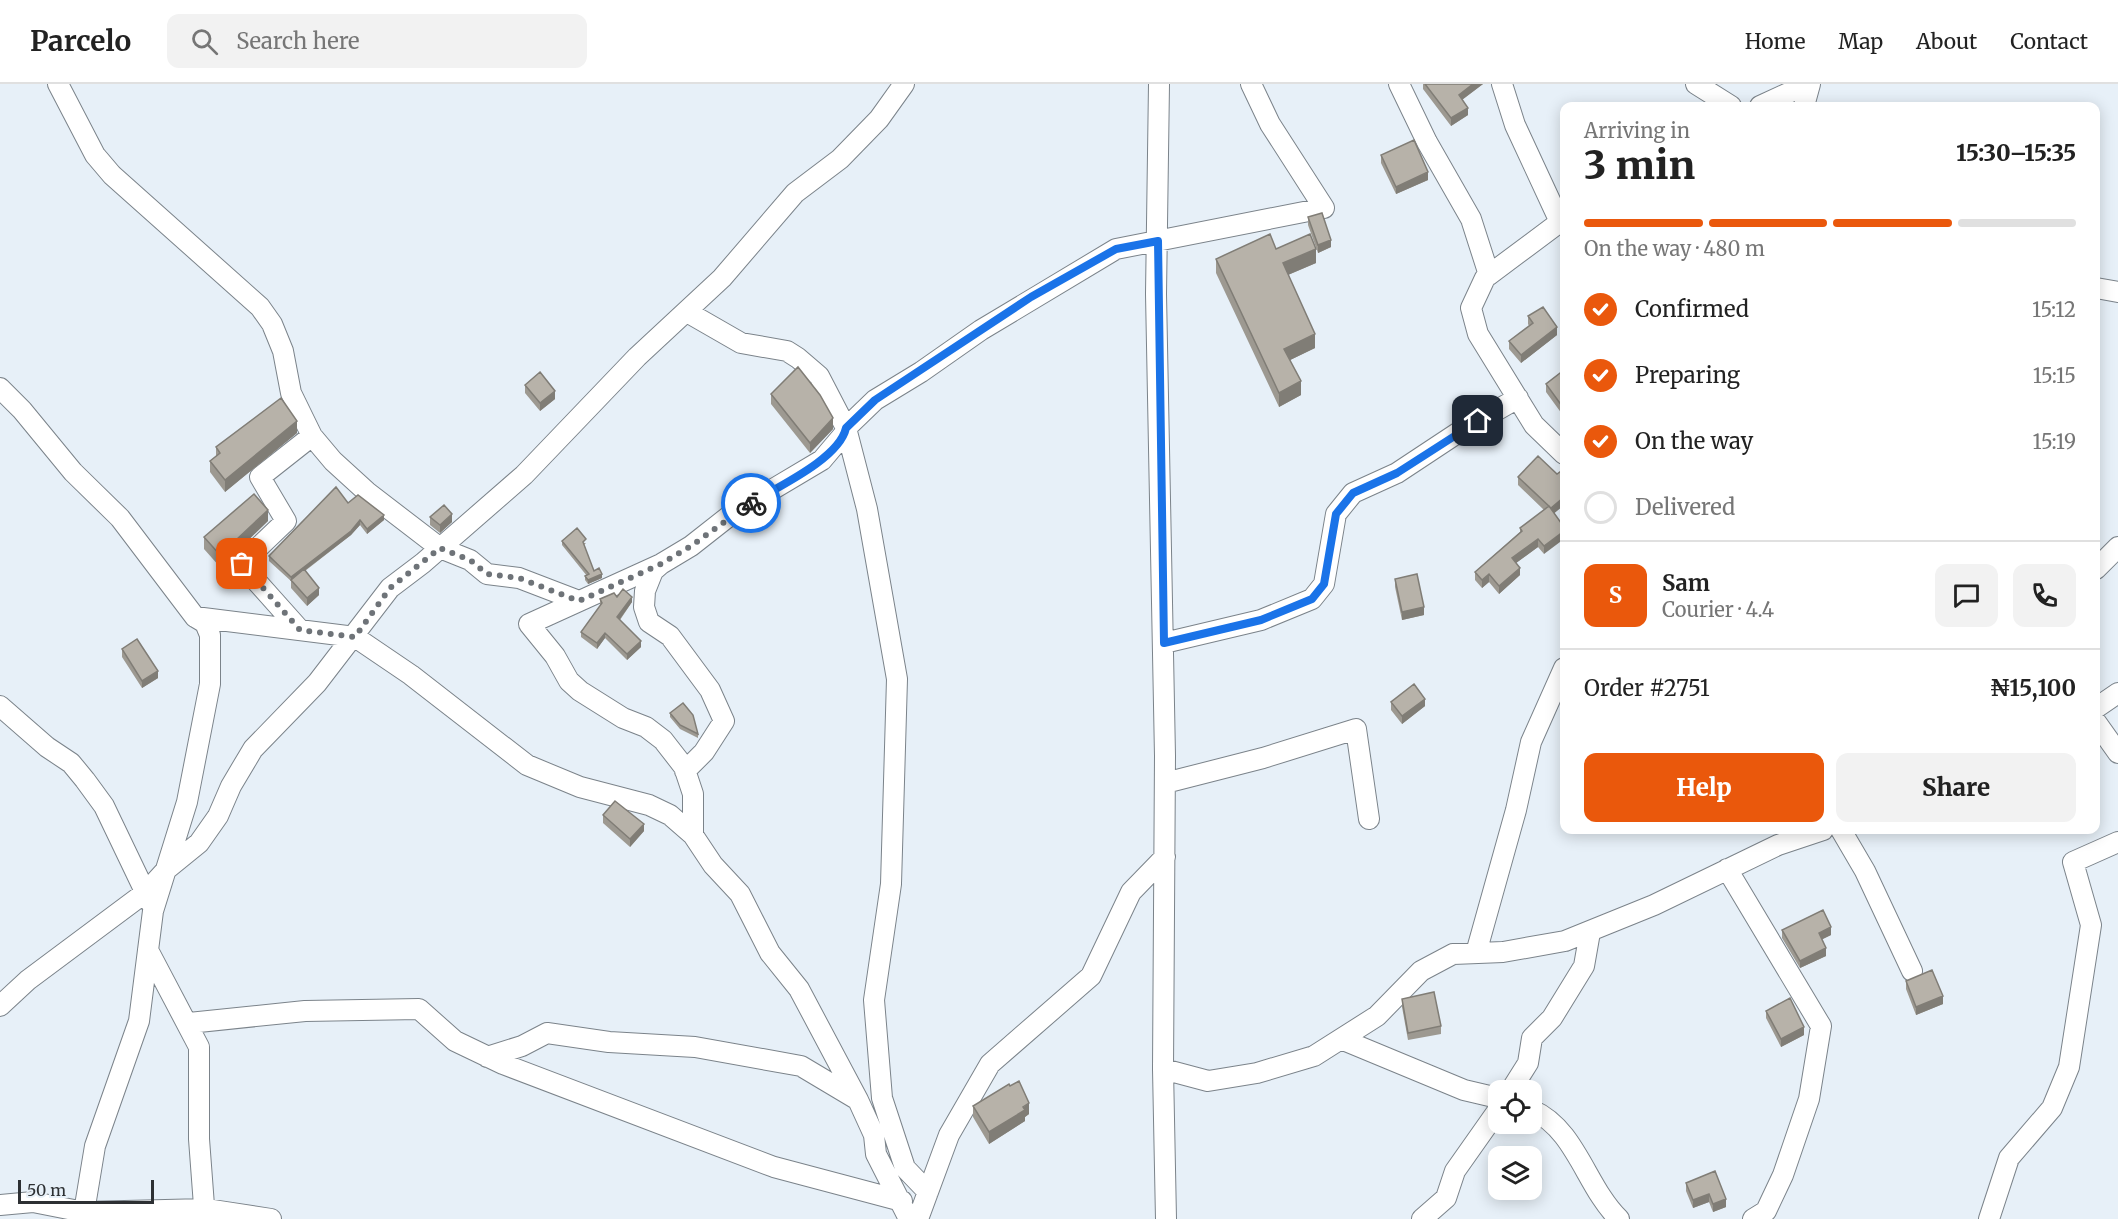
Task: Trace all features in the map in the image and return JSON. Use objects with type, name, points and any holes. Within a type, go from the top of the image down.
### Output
[{"type":"street","points":[[58,84],[94,156],[112,175],[260,307],[272,324],[283,351],[291,393],[312,435],[333,461],[367,492],[440,548],[470,560],[487,574],[519,578],[579,601]]},
{"type":"street","points":[[0,1006],[28,980],[146,892],[167,869],[199,843],[218,816],[231,786],[254,749],[317,683],[355,637],[390,588],[524,475],[637,357],[722,278],[795,193],[840,159],[879,119],[903,84]]},
{"type":"street","points":[[1159,84],[1158,241],[1165,783],[1163,1069],[1166,1219]]},
{"type":"street","points":[[693,835],[693,794],[685,771],[663,740],[646,727],[623,718],[569,681],[555,656],[529,624],[661,564],[691,546],[733,513],[822,460],[844,434],[846,428],[875,400],[1031,297],[1116,249],[1324,208],[1270,124],[1251,84]]},
{"type":"street","points":[[1399,84],[1427,142],[1472,219],[1490,275]]},
{"type":"street","points":[[1502,84],[1515,125],[1560,216]]},
{"type":"street","points":[[1696,84],[1725,102]]},
{"type":"street","points":[[1769,102],[1809,84]]},
{"type":"street","points":[[1805,102],[1809,84]]},
{"type":"street","points":[[1560,222],[1485,278],[1471,308],[1478,334],[1534,424],[1560,450]]},
{"type":"street","points":[[2100,289],[2118,292]]},
{"type":"street","points":[[687,312],[741,343],[787,351],[798,358],[819,376],[846,428],[867,509],[897,679],[891,884],[874,1000],[882,1098],[905,1168],[928,1192]]},
{"type":"street","points":[[0,388],[22,410],[73,472],[120,518],[195,617],[205,623],[210,635],[210,684],[187,802],[153,912],[140,1020],[95,1146],[82,1216]]},
{"type":"street","points":[[1164,643],[1261,620],[1312,599],[1324,584],[1336,514],[1353,493],[1397,473],[1458,432],[1518,398]]},
{"type":"street","points":[[300,630],[242,564],[286,521],[260,477],[312,435]]},
{"type":"street","points":[[2100,565],[2118,547]]},
{"type":"street","points":[[661,564],[653,571],[645,591],[644,607],[649,622],[670,636],[710,690],[724,721],[704,752],[685,771]]},
{"type":"street","points":[[195,617],[355,637],[411,675],[527,765],[580,787],[649,805],[670,815],[693,835],[717,870],[740,894],[770,953],[799,989],[858,1100],[874,1135],[880,1164],[905,1210]]},
{"type":"street","points":[[1476,953],[1516,810],[1531,741],[1560,677]]},
{"type":"street","points":[[2100,705],[2118,693]]},
{"type":"street","points":[[0,706],[46,747],[71,763],[85,780],[104,806],[131,866],[146,892],[153,912]]},
{"type":"street","points":[[2100,728],[2118,753]]},
{"type":"street","points":[[1165,783],[1263,758],[1356,729],[1369,819]]},
{"type":"street","points":[[1163,1069],[1208,1080],[1257,1073],[1314,1056],[1377,1016],[1421,971],[1453,954],[1503,952],[1565,941],[1590,932],[1778,845],[1811,834]]},
{"type":"street","points":[[1843,834],[1864,871],[1912,971]]},
{"type":"street","points":[[1989,1219],[2008,1158],[2052,1108],[2069,1067],[2091,925],[2073,862],[2118,842]]},
{"type":"street","points":[[918,1219],[949,1135],[990,1064],[1091,976],[1131,892],[1165,857]]},
{"type":"street","points":[[1727,869],[1821,1026],[1809,1099],[1783,1175],[1766,1211],[1753,1219]]},
{"type":"street","points":[[1518,1080],[1528,1064],[1532,1038],[1552,1018],[1584,966],[1590,932]]},
{"type":"street","points":[[148,950],[189,1023],[199,1047],[199,1139],[205,1214]]},
{"type":"street","points":[[189,1023],[305,1011],[419,1009],[455,1041],[487,1057],[774,1167],[905,1210]]},
{"type":"street","points":[[487,1057],[522,1046],[547,1033],[609,1042],[695,1047],[801,1066],[858,1100]]},
{"type":"street","points":[[1341,1039],[1464,1090],[1488,1096]]},
{"type":"street","points":[[1542,1114],[1573,1149],[1597,1194],[1619,1219]]},
{"type":"street","points":[[1422,1219],[1446,1198],[1455,1172],[1488,1124]]},
{"type":"street","points":[[0,1205],[33,1202],[82,1216],[205,1214],[271,1219]]},
{"type":"building","points":[[1425,84],[1473,84],[1459,95],[1468,108],[1451,118]]},
{"type":"building","points":[[1414,140],[1428,172],[1396,187],[1381,155]]},
{"type":"building","points":[[1322,213],[1331,240],[1318,245],[1308,217]]},
{"type":"building","points":[[1270,234],[1276,249],[1310,234],[1316,249],[1283,263],[1315,334],[1284,349],[1301,381],[1279,393],[1216,259]]},
{"type":"building","points":[[1543,307],[1557,327],[1521,355],[1509,341],[1533,323],[1528,316]]},
{"type":"building","points":[[798,367],[820,395],[833,418],[810,443],[771,394]]},
{"type":"building","points":[[540,372],[555,391],[540,403],[525,385]]},
{"type":"building","points":[[1560,373],[1560,403],[1546,384]]},
{"type":"building","points":[[281,398],[297,421],[225,480],[210,461],[220,453],[216,447]]},
{"type":"building","points":[[1538,456],[1557,474],[1560,472],[1560,500],[1551,508],[1518,477]]},
{"type":"building","points":[[336,487],[348,503],[358,495],[384,515],[367,529],[360,520],[351,531],[291,577],[269,556]]},
{"type":"building","points":[[254,494],[268,510],[220,555],[204,537]]},
{"type":"building","points":[[444,505],[452,514],[440,525],[430,517]]},
{"type":"building","points":[[1549,506],[1560,521],[1560,534],[1544,546],[1538,539],[1512,558],[1520,568],[1499,586],[1489,574],[1482,580],[1475,572],[1522,531],[1520,528]]},
{"type":"building","points":[[577,528],[586,539],[583,542],[594,571],[599,568],[602,574],[588,580],[585,576],[589,574],[562,541]]},
{"type":"building","points":[[304,569],[319,588],[307,598],[291,580]]},
{"type":"building","points":[[1417,574],[1424,607],[1402,612],[1395,579]]},
{"type":"building","points":[[623,589],[632,597],[617,617],[641,641],[627,654],[605,633],[597,643],[581,632],[602,603],[600,599],[614,593],[617,597]]},
{"type":"building","points":[[137,639],[158,671],[142,681],[122,649]]},
{"type":"building","points":[[1414,684],[1425,699],[1402,716],[1391,702]]},
{"type":"building","points":[[683,703],[693,715],[698,734],[680,725],[670,713]]},
{"type":"building","points":[[615,801],[644,824],[630,839],[603,815]]},
{"type":"building","points":[[1823,910],[1831,927],[1819,933],[1826,948],[1800,961],[1782,930]]},
{"type":"building","points":[[1932,970],[1943,996],[1916,1007],[1906,981]]},
{"type":"building","points":[[1434,992],[1441,1026],[1408,1033],[1402,999]]},
{"type":"building","points":[[1790,998],[1804,1027],[1781,1039],[1766,1011]]},
{"type":"building","points":[[1019,1081],[1029,1103],[1023,1107],[1025,1110],[989,1132],[973,1106],[1009,1084],[1010,1086]]},
{"type":"building","points":[[1715,1171],[1726,1199],[1713,1204],[1709,1194],[1693,1200],[1686,1183]]},
{"type":"way so far","points":[[242,564],[300,630],[316,630],[355,637],[390,588],[440,548],[470,560],[487,574],[519,578],[579,601],[661,564],[691,546],[733,513],[751,503]]},
{"type":"route","points":[[751,503],[822,460],[844,434],[846,428],[875,400],[921,372],[1031,297],[1116,249],[1158,241],[1156,294],[1164,643],[1261,620],[1312,599],[1324,584],[1336,514],[1353,493],[1397,473],[1478,421]]}]
